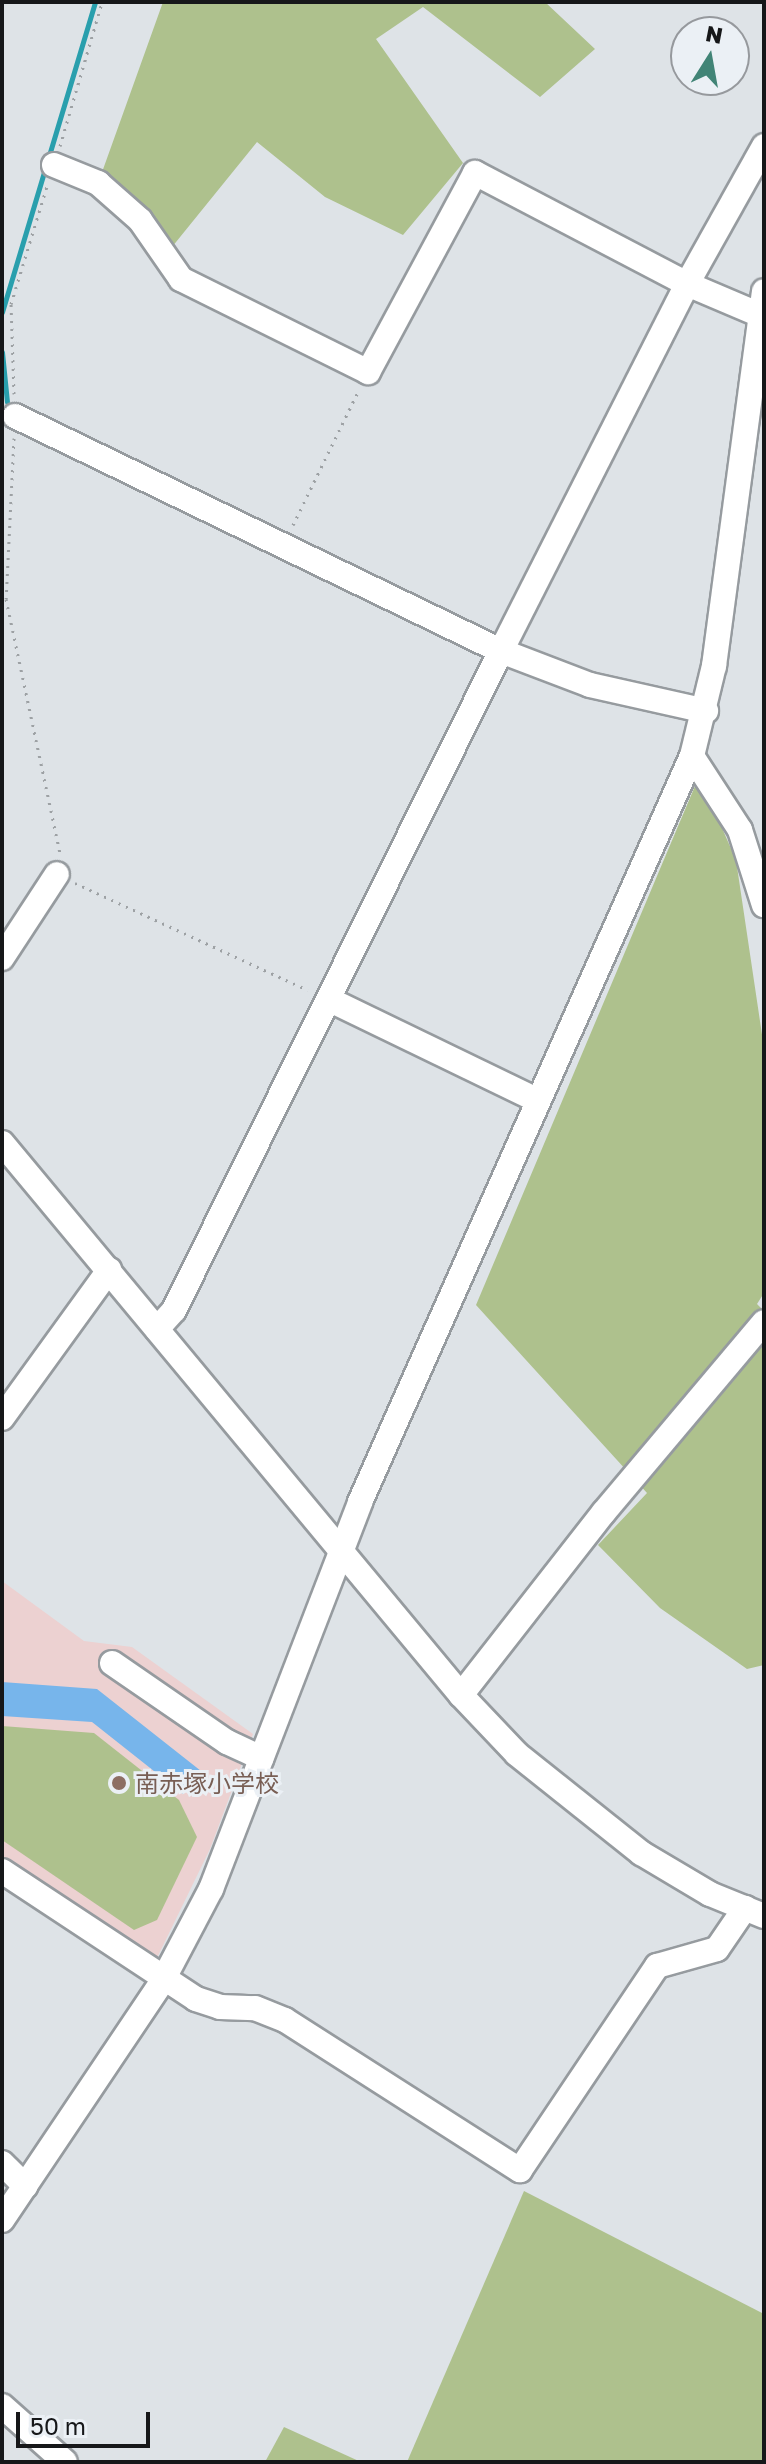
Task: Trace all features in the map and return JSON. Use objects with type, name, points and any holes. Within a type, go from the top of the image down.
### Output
[{"type":"street","points":[[157,1329],[174,1310],[687,284],[764,146]]},
{"type":"street","points":[[2,2220],[163,1980],[211,1889],[342,1549],[535,1099],[692,756],[706,711],[762,303],[687,284],[475,173],[368,372],[181,279],[159,241],[109,192],[54,165]]},
{"type":"street","points":[[15,416],[284,543],[501,651],[590,685],[706,711]]},
{"type":"street","points":[[692,756],[740,830],[764,905]]},
{"type":"street","points":[[2,958],[57,874]]},
{"type":"street","points":[[330,1000],[535,1099]]},
{"type":"street","points":[[2,1143],[461,1695],[517,1754],[641,1853],[754,1912],[717,1949],[657,1966],[520,2170],[285,2020],[255,2008],[208,2003],[163,1980],[2,1871]]},
{"type":"street","points":[[2,1418],[109,1270]]},
{"type":"street","points":[[461,1695],[604,1512],[764,1322]]},
{"type":"street","points":[[112,1663],[227,1742],[262,1758]]},
{"type":"street","points":[[2,2163],[25,2186]]},
{"type":"street","points":[[2,2406],[65,2462]]},
{"type":"path","points":[[102,2],[11,304],[15,416],[6,599],[62,861],[57,874],[330,1000]]},
{"type":"path","points":[[284,543],[368,372]]},
{"type":"shaded area","name":"南赤塚小学校","points":[[2,1581],[84,1641],[132,1647],[253,1734],[210,1849],[155,1962],[2,1859]]},
{"type":"green space","points":[[163,2],[545,2],[595,49],[540,97],[423,7],[376,39],[463,163],[403,235],[325,197],[257,142],[172,247],[101,175]]},
{"type":"green space","points":[[695,786],[711,803],[736,860],[764,1048],[764,1293],[757,1304],[764,1311],[764,1665],[747,1669],[660,1608],[598,1545],[647,1493],[476,1305]]},
{"type":"green space","points":[[2,1726],[94,1733],[179,1800],[197,1837],[157,1920],[134,1930],[2,1840]]},
{"type":"green space","points":[[524,2191],[764,2314],[764,2462],[407,2462]]},
{"type":"green space","points":[[284,2427],[361,2462],[265,2462]]},
{"type":"building","points":[[2,1682],[97,1689],[201,1771],[183,1794],[92,1722],[2,1716]]},
{"type":"waterway","points":[[2,312],[95,2]]},
{"type":"waterway","points":[[2,352],[7,402]]},
{"type":"place","name":"南赤塚小学校","points":[[119,1783]]}]
